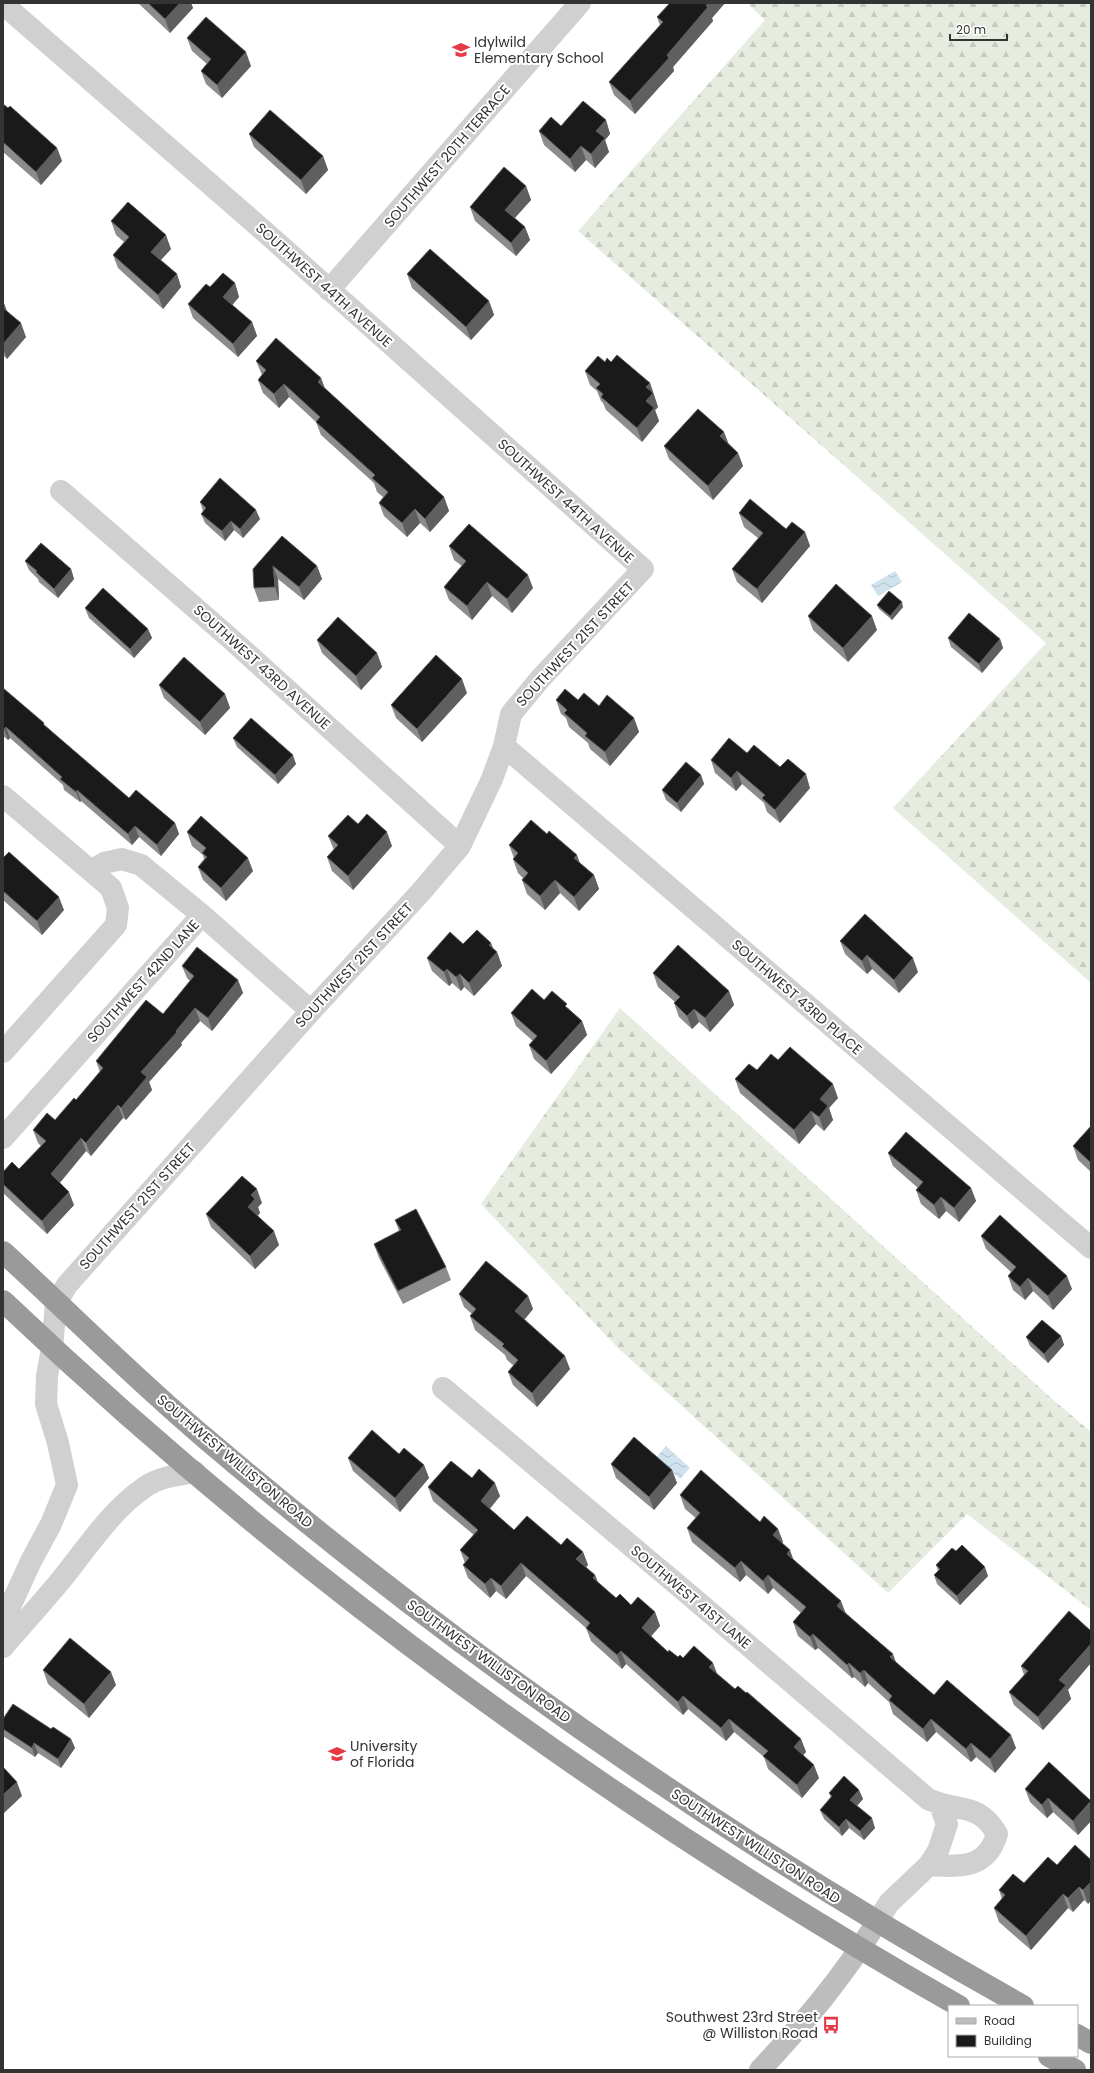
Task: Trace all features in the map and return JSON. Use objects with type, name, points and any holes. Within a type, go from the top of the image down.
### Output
[{"type":"highway","name":"SOUTHWEST WILLISTON ROAD","points":[[3,1252],[140,1381],[205,1438],[358,1563],[480,1656],[627,1761],[708,1816],[877,1922],[1022,2005]]},
{"type":"highway","points":[[3,1301],[52,1348],[194,1472],[349,1598],[461,1683],[669,1828],[860,1949],[957,2005]]},
{"type":"highway","points":[[1078,2036],[1091,2043]]},
{"type":"highway","points":[[1051,2057],[1075,2070]]},
{"type":"street","name":"SOUTHWEST 20TH TERRACE","points":[[329,290],[580,3]]},
{"type":"street","name":"SOUTHWEST 44TH AVENUE","points":[[3,4],[329,290],[643,570]]},
{"type":"street","name":"SOUTHWEST 43RD AVENUE","points":[[61,491],[232,640],[460,846]]},
{"type":"street","name":"SOUTHWEST 21ST STREET","points":[[3,1622],[31,1561],[51,1524],[67,1485],[58,1442],[46,1404],[47,1376],[52,1348],[56,1302],[67,1285],[311,1011],[420,893],[460,846],[492,779],[504,746],[511,714],[540,679],[643,570]]},
{"type":"street","name":"SOUTHWEST 43RD PLACE","points":[[504,746],[1091,1248]]},
{"type":"street","points":[[3,796],[111,888],[118,908],[116,925],[3,1052]]},
{"type":"street","points":[[91,872],[104,863],[122,859],[140,865],[202,915]]},
{"type":"street","name":"SOUTHWEST 42ND LANE","points":[[3,1138],[202,915],[311,1011]]},
{"type":"street","name":"SOUTHWEST 41ST LANE","points":[[443,1388],[686,1592],[928,1799],[940,1805]]},
{"type":"street","points":[[3,1647],[105,1525],[129,1500],[146,1486],[163,1478],[194,1472]]},
{"type":"street","points":[[760,2070],[824,1998],[860,1949],[889,1903],[929,1865],[938,1852],[947,1824],[940,1805],[976,1811],[990,1822],[997,1834],[993,1847],[981,1859],[968,1865],[929,1865]]},
{"type":"green space","points":[[747,3],[1091,3],[1091,983],[893,808],[1046,643],[578,231],[765,20]]},
{"type":"green space","points":[[620,1008],[1051,1398],[1091,1432],[1091,1610],[967,1514],[888,1593],[619,1349],[481,1204]]},
{"type":"water","points":[[895,571],[902,582],[878,596],[871,585]]},
{"type":"water","points":[[666,1446],[690,1468],[680,1479],[656,1458]]},
{"type":"building","points":[[148,3],[180,3],[165,19]]},
{"type":"building","points":[[670,3],[708,3],[706,6],[708,7],[667,55],[669,58],[630,101],[609,82],[663,22],[657,17]]},
{"type":"building","points":[[206,17],[246,52],[217,85],[201,71],[211,59],[187,38]]},
{"type":"building","points":[[583,101],[606,120],[596,131],[605,138],[591,154],[581,146],[570,159],[539,131],[551,117],[561,126]]},
{"type":"building","points":[[3,104],[8,108],[10,106],[57,148],[36,172],[3,142]]},
{"type":"building","points":[[270,110],[323,156],[301,180],[249,134]]},
{"type":"building","points":[[504,167],[526,186],[505,210],[525,227],[511,243],[470,207]]},
{"type":"building","points":[[128,202],[166,235],[151,252],[177,274],[158,295],[113,255],[129,237],[111,221]]},
{"type":"building","points":[[430,249],[489,301],[466,327],[407,274]]},
{"type":"building","points":[[223,273],[235,283],[223,297],[252,322],[233,344],[188,304],[206,284],[210,287]]},
{"type":"building","points":[[3,308],[21,323],[3,344]]},
{"type":"building","points":[[276,338],[321,378],[318,382],[444,497],[425,519],[415,509],[402,523],[379,503],[388,492],[372,478],[375,475],[316,422],[320,417],[284,384],[274,394],[258,380],[266,370],[256,361]]},
{"type":"building","points":[[617,355],[650,383],[646,387],[653,393],[646,401],[654,408],[637,428],[601,397],[603,394],[596,388],[600,384],[585,371],[598,356],[605,362],[607,358],[611,362]]},
{"type":"building","points":[[698,409],[724,432],[720,436],[738,453],[708,486],[664,446]]},
{"type":"building","points":[[220,478],[256,510],[240,529],[231,521],[222,531],[201,514],[206,508],[200,502]]},
{"type":"building","points":[[750,499],[786,529],[792,522],[805,532],[757,589],[732,569],[763,533],[739,513]]},
{"type":"building","points":[[469,524],[528,575],[507,599],[487,582],[467,606],[444,587],[466,561],[449,546]]},
{"type":"building","points":[[282,536],[317,566],[299,587],[273,566],[275,587],[254,588],[253,569]]},
{"type":"building","points":[[41,543],[71,569],[54,589],[25,561]]},
{"type":"building","points":[[836,584],[872,616],[843,648],[808,616]]},
{"type":"building","points":[[103,588],[148,629],[130,649],[85,608]]},
{"type":"building","points":[[889,591],[902,602],[890,616],[877,605]]},
{"type":"building","points":[[969,613],[1000,639],[979,664],[948,638]]},
{"type":"building","points":[[338,617],[377,653],[356,676],[317,640]]},
{"type":"building","points":[[436,655],[462,679],[417,729],[391,705]]},
{"type":"building","points":[[184,657],[225,694],[200,722],[159,685]]},
{"type":"building","points":[[3,688],[129,798],[136,790],[175,823],[157,845],[135,826],[128,834],[77,790],[76,792],[60,779],[62,777],[6,727],[3,729]]},
{"type":"building","points":[[565,689],[578,700],[584,693],[599,706],[607,695],[634,718],[605,752],[585,736],[587,733],[564,713],[567,710],[556,700]]},
{"type":"building","points":[[251,718],[293,755],[275,775],[233,738]]},
{"type":"building","points":[[729,738],[747,753],[754,745],[780,767],[788,759],[806,774],[775,810],[762,798],[765,795],[737,771],[731,778],[711,760]]},
{"type":"building","points":[[686,762],[701,775],[677,803],[662,790]]},
{"type":"building","points":[[367,814],[387,832],[348,876],[327,857],[338,845],[328,836],[348,815],[358,824]]},
{"type":"building","points":[[201,816],[248,858],[221,888],[198,867],[207,857],[202,853],[206,848],[187,832]]},
{"type":"building","points":[[531,820],[547,834],[549,831],[577,855],[574,858],[594,875],[574,897],[555,880],[540,896],[522,880],[528,873],[513,859],[518,853],[509,845]]},
{"type":"building","points":[[9,852],[59,897],[37,921],[3,891],[3,858]]},
{"type":"building","points":[[865,914],[913,958],[894,980],[867,955],[862,961],[840,941]]},
{"type":"building","points":[[477,930],[491,943],[489,945],[497,952],[469,983],[460,974],[456,977],[447,969],[444,972],[427,958],[450,932],[463,944]]},
{"type":"building","points":[[678,945],[729,991],[705,1018],[694,1009],[687,1016],[674,1003],[680,997],[653,973]]},
{"type":"building","points":[[197,947],[238,980],[208,1018],[195,1008],[176,1031],[177,1032],[141,1072],[147,1077],[121,1108],[118,1105],[86,1143],[81,1138],[51,1174],[69,1192],[42,1221],[3,1184],[3,1172],[12,1162],[19,1169],[46,1141],[33,1130],[47,1113],[55,1120],[74,1098],[76,1100],[103,1068],[96,1061],[146,1000],[163,1014],[194,976],[182,966]]},
{"type":"building","points":[[532,989],[544,1000],[552,991],[567,1004],[565,1006],[582,1021],[546,1061],[529,1045],[537,1036],[511,1013]]},
{"type":"building","points":[[790,1047],[833,1084],[820,1099],[828,1106],[819,1117],[811,1111],[794,1130],[735,1079],[749,1064],[757,1070],[771,1054],[778,1060]]},
{"type":"building","points":[[1091,1126],[1091,1163],[1073,1146]]},
{"type":"building","points":[[906,1132],[971,1188],[954,1208],[941,1197],[934,1205],[916,1190],[923,1182],[888,1153]]},
{"type":"building","points":[[242,1176],[257,1189],[251,1195],[255,1199],[248,1207],[274,1231],[250,1256],[206,1214]]},
{"type":"building","points":[[416,1209],[446,1267],[398,1291],[374,1244],[401,1230],[395,1220]]},
{"type":"building","points":[[1000,1215],[1067,1276],[1048,1296],[1028,1278],[1020,1287],[1008,1276],[1016,1267],[981,1236]]},
{"type":"building","points":[[486,1261],[528,1296],[515,1311],[565,1356],[532,1393],[508,1372],[518,1360],[502,1346],[504,1344],[470,1316],[476,1309],[459,1294]]},
{"type":"building","points":[[1042,1320],[1061,1336],[1044,1354],[1026,1337]]},
{"type":"building","points":[[372,1430],[399,1454],[404,1448],[424,1465],[395,1498],[348,1458]]},
{"type":"building","points":[[634,1437],[672,1470],[649,1497],[611,1464]]},
{"type":"building","points":[[451,1461],[472,1478],[479,1469],[495,1483],[481,1501],[514,1530],[527,1516],[561,1545],[567,1538],[583,1552],[576,1559],[595,1575],[593,1578],[616,1598],[620,1594],[631,1605],[638,1597],[655,1612],[642,1628],[668,1652],[669,1650],[678,1657],[680,1655],[683,1658],[694,1646],[713,1663],[709,1667],[735,1689],[738,1686],[746,1693],[747,1692],[801,1739],[794,1747],[814,1765],[797,1785],[763,1756],[768,1751],[729,1719],[721,1728],[683,1696],[678,1702],[621,1651],[617,1655],[586,1628],[590,1623],[521,1563],[501,1586],[491,1578],[485,1584],[463,1565],[469,1558],[460,1550],[478,1530],[428,1487]]},
{"type":"building","points":[[701,1470],[760,1522],[764,1516],[778,1529],[773,1535],[790,1550],[787,1554],[841,1601],[837,1606],[893,1654],[890,1657],[934,1695],[947,1680],[1011,1735],[990,1759],[971,1743],[966,1749],[931,1719],[923,1729],[889,1700],[892,1696],[864,1670],[860,1673],[849,1663],[847,1665],[813,1634],[810,1637],[793,1622],[806,1607],[768,1575],[763,1581],[741,1561],[735,1568],[687,1528],[700,1513],[680,1495]]},
{"type":"building","points":[[962,1545],[985,1567],[957,1596],[934,1575],[940,1569],[936,1565],[952,1548],[956,1551]]},
{"type":"building","points":[[1069,1611],[1091,1631],[1091,1644],[1059,1680],[1066,1685],[1038,1717],[1009,1692],[1028,1671],[1021,1666]]},
{"type":"building","points":[[70,1638],[111,1672],[84,1704],[43,1670]]},
{"type":"building","points":[[13,1704],[51,1729],[53,1727],[71,1739],[58,1759],[34,1743],[32,1748],[3,1729],[3,1719]]},
{"type":"building","points":[[1049,1762],[1091,1801],[1073,1821],[1048,1798],[1042,1805],[1025,1789]]},
{"type":"building","points":[[3,1767],[17,1782],[3,1795]]},
{"type":"building","points":[[844,1776],[859,1790],[850,1800],[872,1818],[860,1831],[846,1819],[839,1827],[820,1810],[832,1796],[829,1793]]},
{"type":"building","points":[[1075,1845],[1091,1860],[1091,1882],[1083,1890],[1079,1887],[1068,1898],[1063,1894],[1026,1936],[994,1908],[1005,1895],[999,1890],[1013,1874],[1024,1883],[1048,1857],[1057,1865]]},
{"type":"place","name":"Idylwild Elementary School","points":[[461,50]]},
{"type":"place","name":"University of Florida","points":[[337,1754]]},
{"type":"place","name":"Southwest 23rd Street @ Williston Road","points":[[831,2025]]}]
